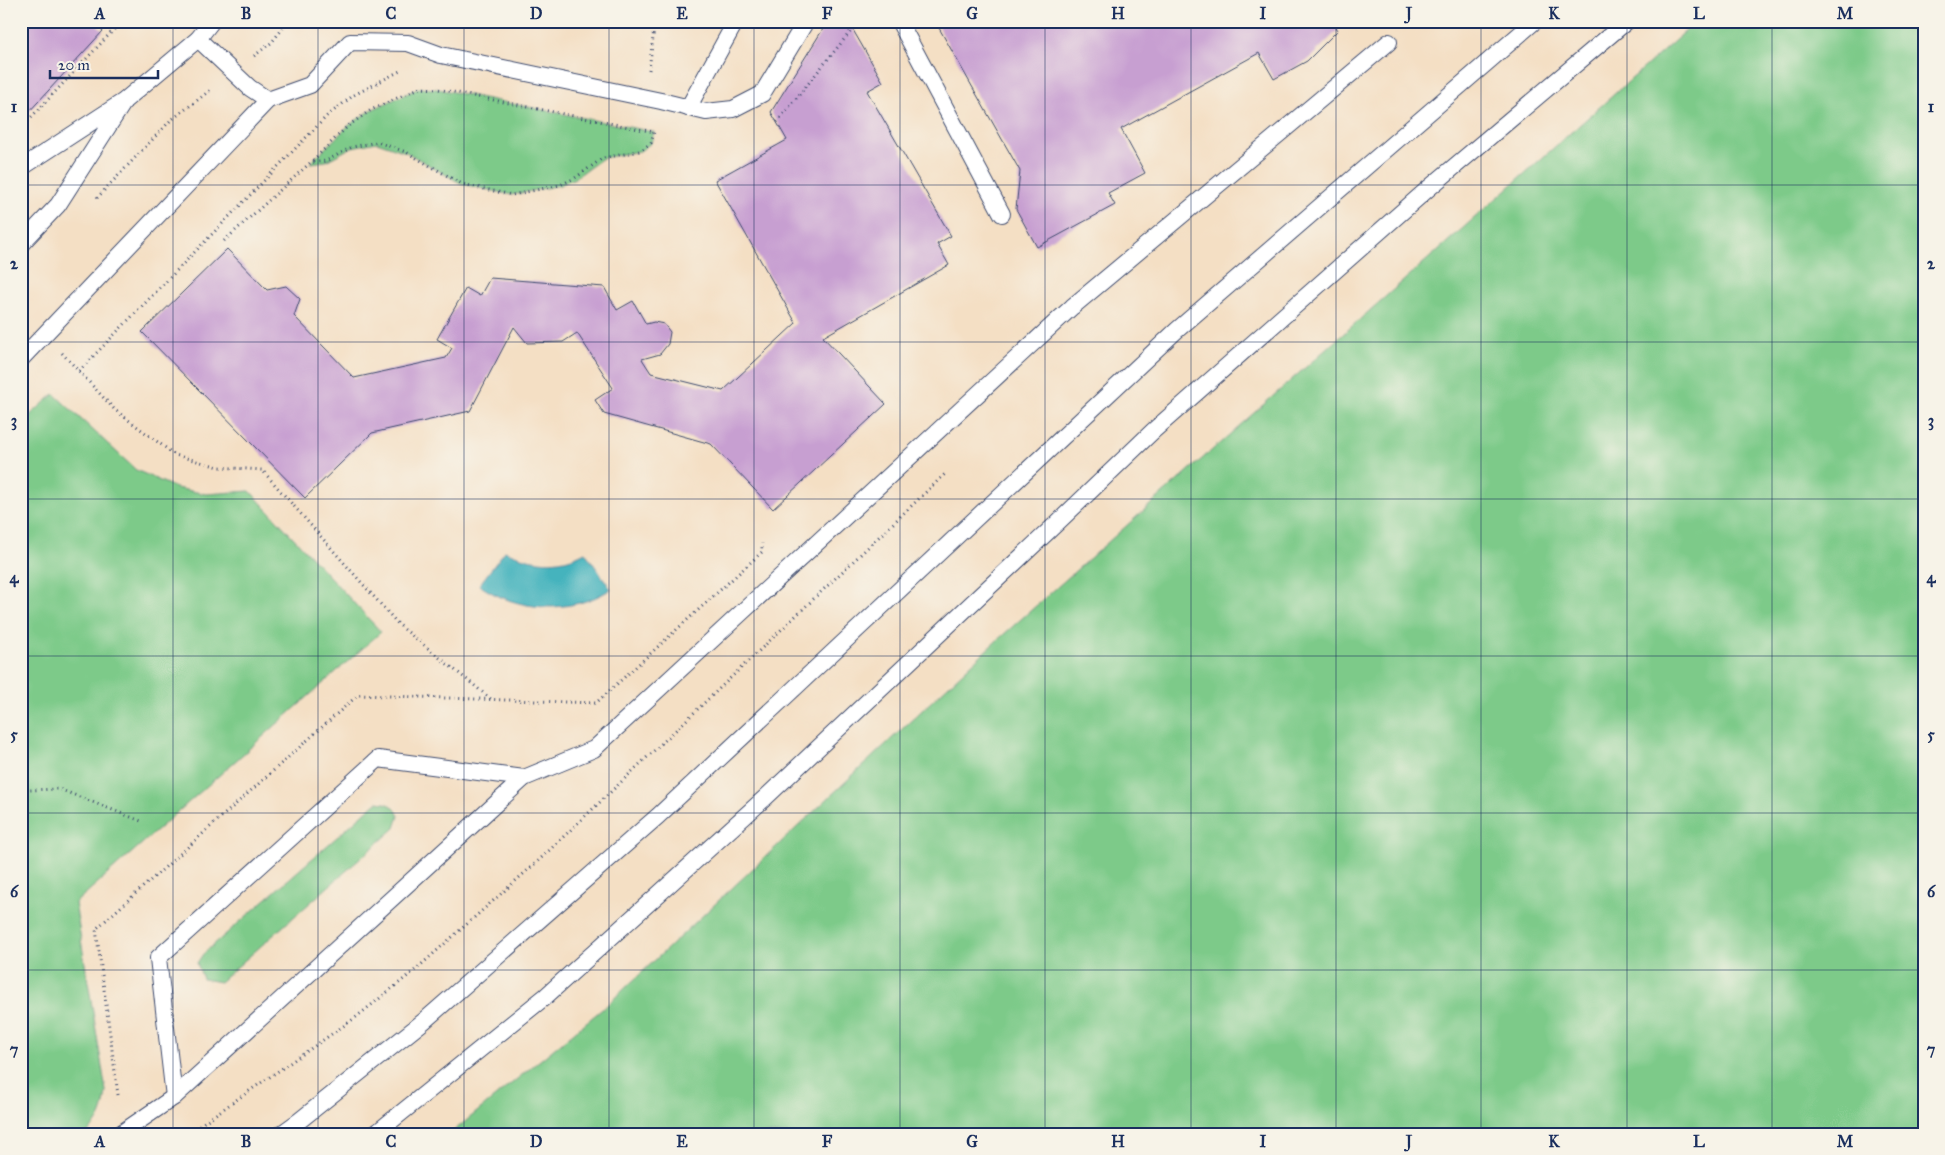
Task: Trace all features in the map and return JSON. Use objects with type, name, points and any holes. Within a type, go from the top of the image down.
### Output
[{"type":"lane","points":[[21,168],[124,101],[198,39],[212,21]]},
{"type":"lane","points":[[688,108],[736,21]]},
{"type":"lane","points":[[21,358],[268,100],[310,85],[350,42],[408,43],[441,55],[706,112],[732,109],[762,94],[806,21]]},
{"type":"lane","points":[[899,21],[1002,214]]},
{"type":"lane","points":[[281,1134],[424,1022],[658,816],[1177,330],[1535,21]]},
{"type":"lane","points":[[376,1134],[546,996],[766,797],[1153,431],[1429,188],[1627,21]]},
{"type":"lane","points":[[198,39],[250,88],[268,100]]},
{"type":"lane","points":[[120,1134],[174,1097],[524,778],[594,749],[1072,306],[1389,42]]},
{"type":"lane","points":[[21,244],[58,205],[124,101]]},
{"type":"lane","points":[[174,1097],[158,958],[378,759],[524,778]]},
{"type":"path","points":[[21,128],[122,21]]},
{"type":"path","points":[[645,98],[655,21]]},
{"type":"path","points":[[777,122],[859,21]]},
{"type":"path","points":[[79,371],[327,116],[354,95],[391,75],[441,55]]},
{"type":"path","points":[[224,241],[348,126],[371,110],[419,88],[438,89],[654,132],[651,143],[640,151],[603,158],[575,178],[560,185],[512,194],[462,184],[406,152],[377,142],[352,147],[326,161],[310,163]]},
{"type":"path","points":[[44,334],[115,410],[175,455],[219,467],[262,470],[399,625],[492,700]]},
{"type":"path","points":[[186,1134],[355,1018],[414,971],[538,861],[944,474]]},
{"type":"path","points":[[21,792],[59,789],[141,821]]},
{"type":"green space","points":[[1697,21],[1924,21],[1924,1134],[450,1134],[606,1006],[994,643]]},
{"type":"green space","points":[[419,88],[438,89],[654,132],[651,143],[640,151],[603,158],[575,178],[560,185],[512,195],[462,184],[406,152],[377,142],[352,147],[326,161],[310,163],[348,126],[371,110]]},
{"type":"green space","points":[[54,394],[136,470],[176,488],[206,494],[250,491],[381,632],[75,903],[106,1091],[104,1104],[98,1120],[85,1134],[21,1134],[21,408],[29,416]]},
{"type":"green space","points":[[377,802],[388,804],[395,809],[399,816],[395,828],[220,982],[203,979],[197,963],[203,954]]},
{"type":"water","points":[[505,551],[535,561],[545,562],[565,560],[585,552],[611,589],[579,603],[562,606],[545,607],[510,601],[479,585]]},
{"type":"building","points":[[21,21],[92,21],[103,31],[27,114],[21,109]]},
{"type":"building","points":[[828,21],[849,23],[883,82],[867,91],[951,236],[937,244],[949,265],[823,337],[886,404],[773,509],[711,444],[604,414],[595,400],[613,388],[577,333],[563,342],[527,343],[514,327],[470,411],[372,433],[305,498],[142,332],[227,249],[267,290],[286,286],[300,299],[294,316],[354,378],[446,358],[452,348],[437,339],[466,288],[480,296],[490,278],[604,287],[617,310],[633,301],[646,324],[654,322],[664,324],[670,332],[668,344],[660,354],[642,359],[651,373],[723,391],[796,323],[715,180],[787,140],[771,112]]},
{"type":"building","points":[[935,21],[1332,21],[1338,30],[1307,61],[1274,79],[1259,53],[1121,129],[1145,173],[1108,193],[1115,205],[1037,247],[1016,209],[1020,171]]}]
